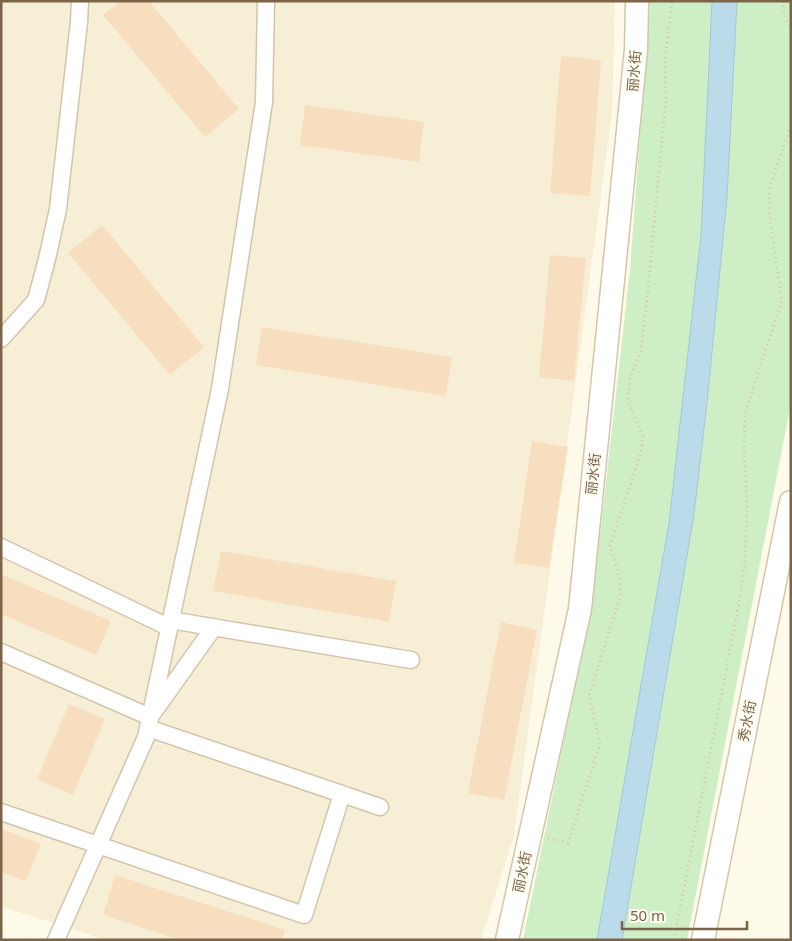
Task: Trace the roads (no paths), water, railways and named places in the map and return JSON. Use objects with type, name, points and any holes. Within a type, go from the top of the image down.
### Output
[{"type":"street","points":[[1,339],[36,300],[47,259],[58,209],[80,1]]},
{"type":"street","points":[[56,940],[146,737],[220,389],[264,102],[266,1]]},
{"type":"street","name":"丽水街","points":[[507,940],[580,609],[635,59],[637,1]]},
{"type":"street","name":"秀水街","points":[[703,940],[791,502]]},
{"type":"street","points":[[1,547],[169,623],[214,627],[411,660]]},
{"type":"street","points":[[149,723],[214,627]]},
{"type":"street","points":[[1,652],[149,723],[380,807]]},
{"type":"street","points":[[1,812],[304,915],[342,794]]},
{"type":"water","points":[[712,1],[737,1],[727,198],[694,514],[622,940],[597,940],[669,523],[701,235]]}]
